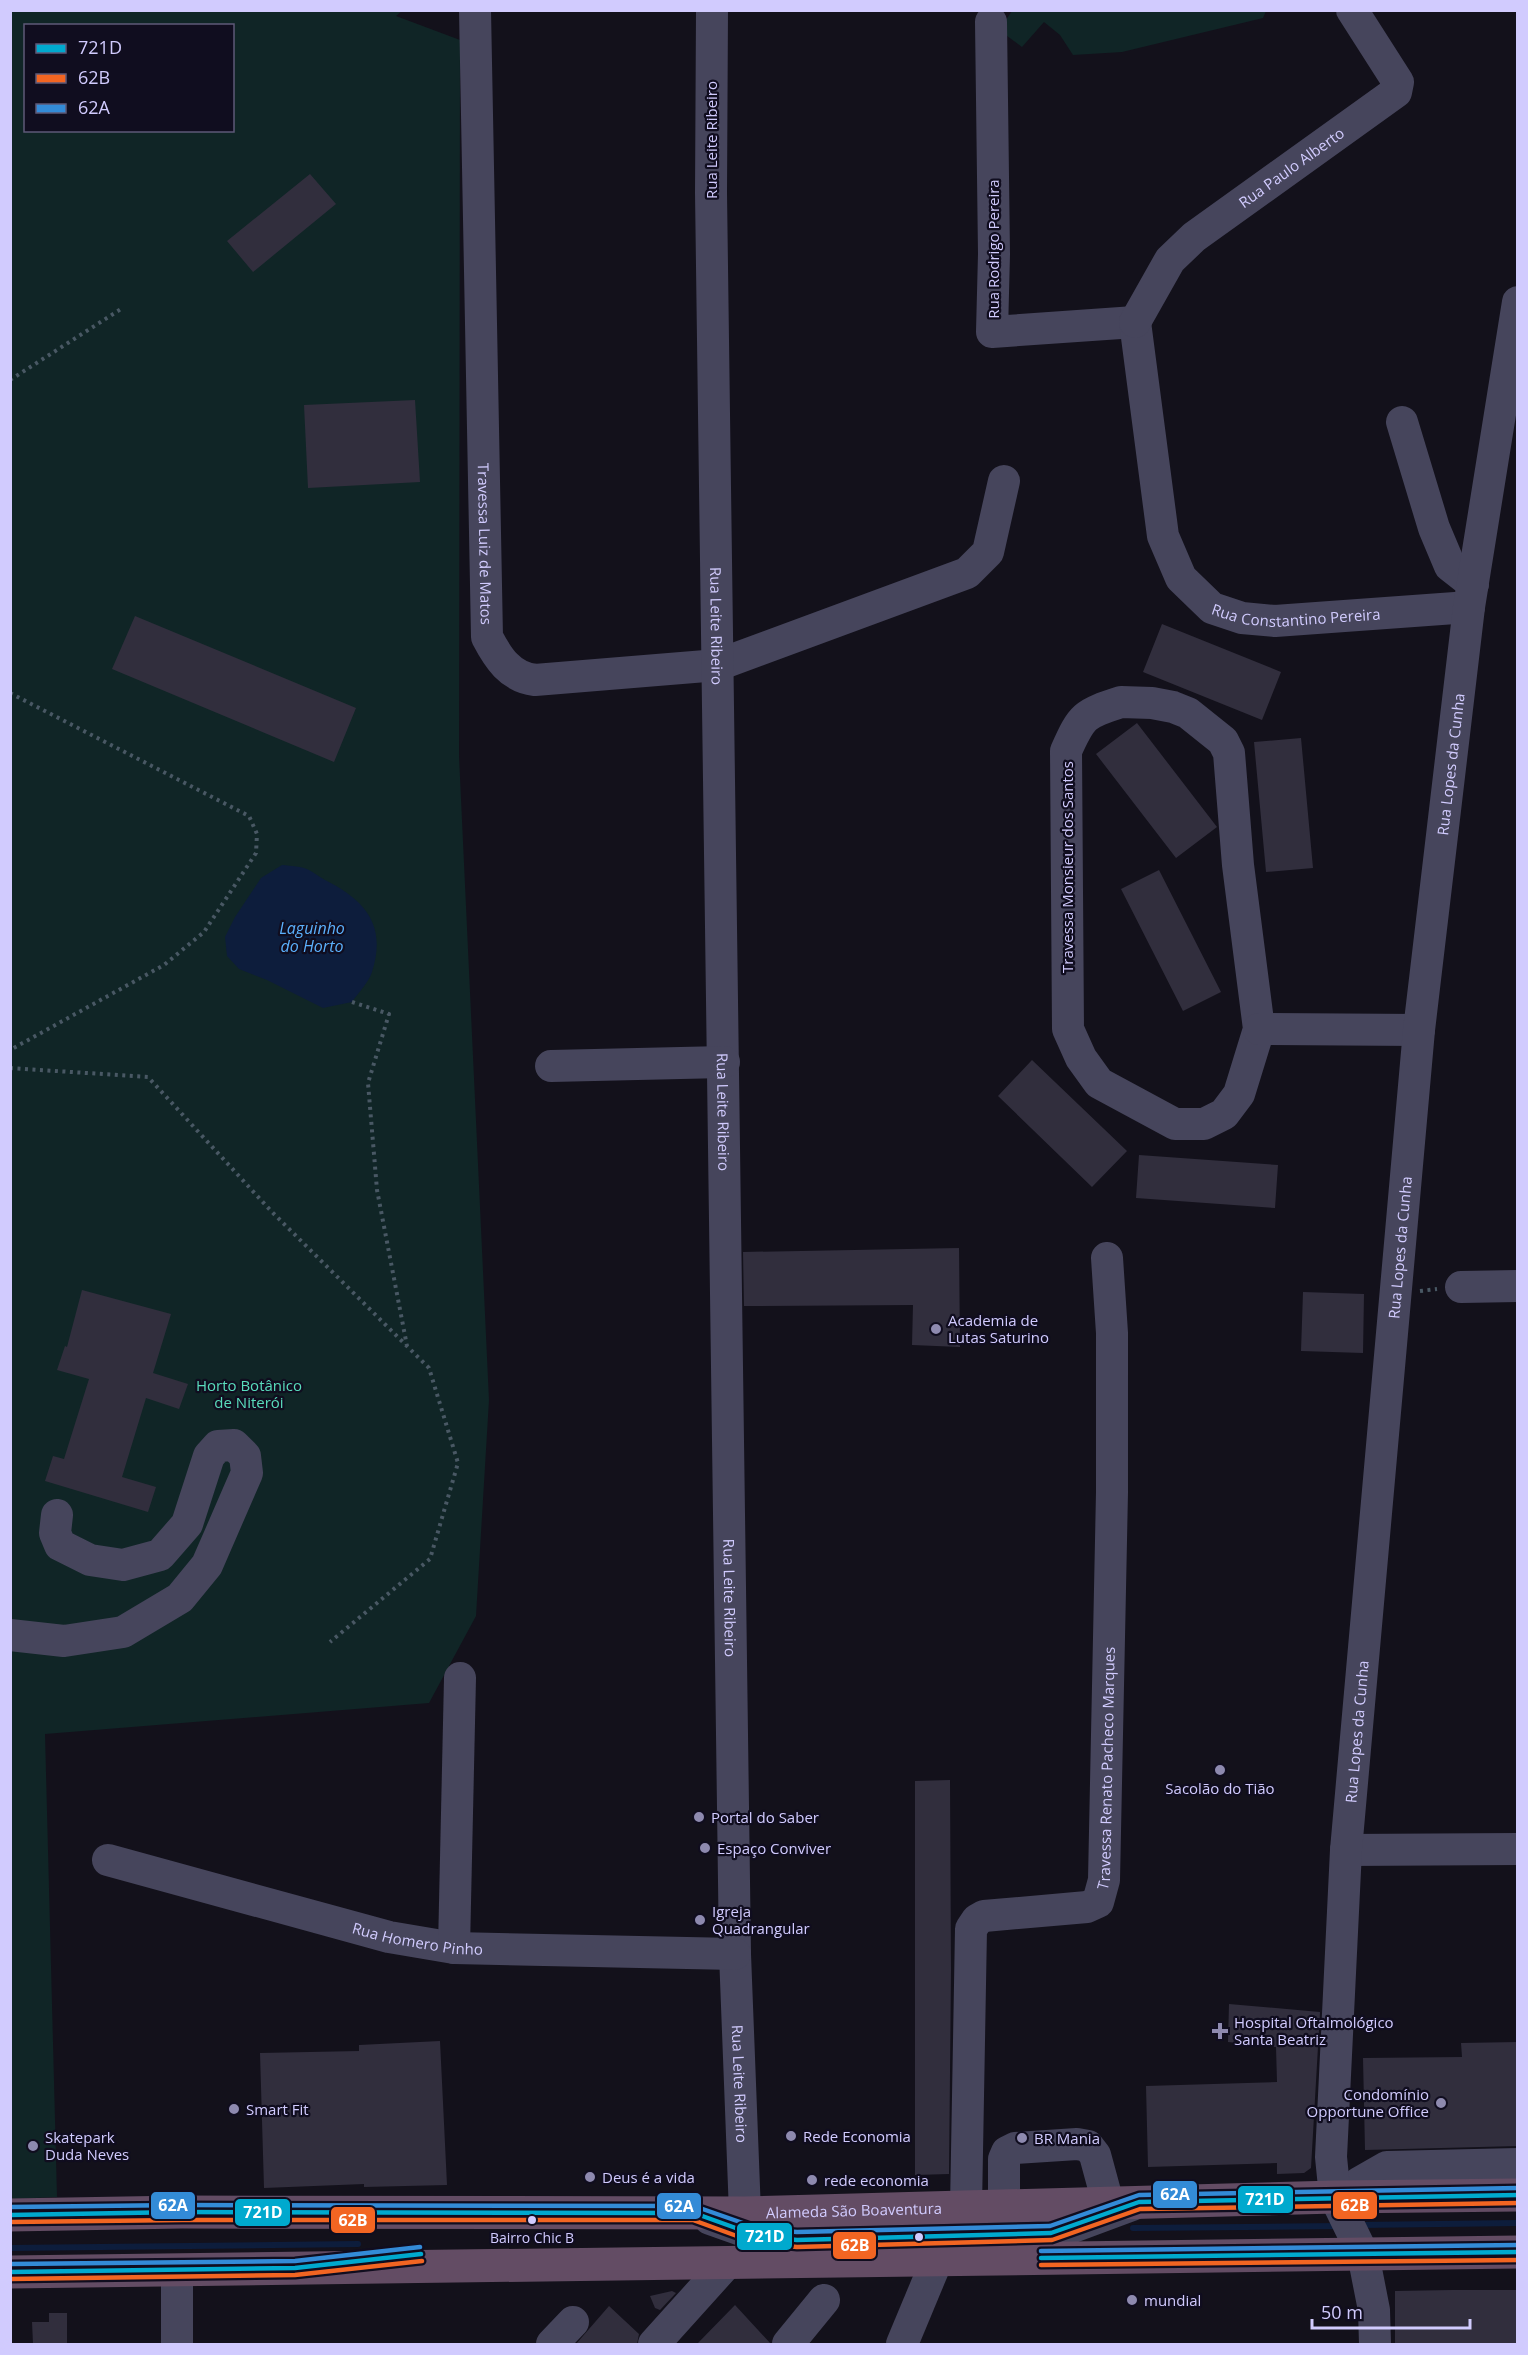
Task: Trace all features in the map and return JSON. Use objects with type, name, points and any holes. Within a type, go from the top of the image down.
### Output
[{"type":"highway","name":"Alameda São Boaventura","points":[[10,2272],[937,2260],[1349,2220],[1518,2195]]},
{"type":"highway","name":"Alameda São Boaventura","points":[[10,2215],[182,2212],[745,2213],[1123,2203],[1349,2220],[1518,2252]]},
{"type":"street","name":"Travessa Luiz de Matos","points":[[475,10],[487,637],[498,659],[514,673],[526,679],[535,680],[718,665],[967,573],[988,552],[1004,481]]},
{"type":"street","name":"Rua Leite Ribeiro","points":[[712,10],[711,193],[735,1954],[745,2213]]},
{"type":"street","name":"Rua Paulo Alberto","points":[[1135,322],[1170,260],[1194,237],[1396,92],[1398,82],[1352,10]]},
{"type":"street","name":"Rua Rodrigo Pereira","points":[[991,22],[994,254],[992,332],[1135,322]]},
{"type":"street","name":"Rua Lopes da Cunha","points":[[1375,2344],[1374,2310],[1331,2157],[1346,1850],[1419,1030],[1471,595],[1518,302]]},
{"type":"street","name":"Rua Constantino Pereira","points":[[1135,322],[1163,536],[1180,578],[1212,608],[1242,618],[1275,621],[1471,595]]},
{"type":"street","points":[[1402,422],[1434,528],[1450,566],[1471,595]]},
{"type":"street","name":"Travessa Monsieur dos Santos","points":[[1121,702],[1152,703],[1173,707],[1188,713],[1223,741],[1232,764],[1238,865],[1259,1029],[1253,1056],[1239,1094],[1224,1114],[1204,1124],[1175,1124],[1099,1083],[1081,1058],[1068,1029],[1066,751],[1076,729],[1089,712],[1121,702]]},
{"type":"street","points":[[1259,1029],[1419,1030]]},
{"type":"street","points":[[551,1066],[723,1062]]},
{"type":"street","name":"Travessa Renato Pacheco Marques","points":[[966,2208],[971,1929],[977,1920],[984,1916],[1087,1907],[1098,1902],[1104,1880],[1112,1492],[1112,1333],[1107,1258]]},
{"type":"street","points":[[1461,1287],[1518,1286]]},
{"type":"street","points":[[10,1635],[64,1641],[123,1632],[180,1598],[207,1565],[247,1473],[245,1456],[234,1445],[218,1446],[209,1456],[186,1524],[160,1555],[123,1565],[90,1560],[60,1545],[55,1533],[57,1515]]},
{"type":"street","points":[[454,1948],[460,1678]]},
{"type":"street","points":[[1346,1850],[1518,1849]]},
{"type":"street","name":"Rua Homero Pinho","points":[[108,1860],[388,1936],[454,1948],[735,1954]]},
{"type":"street","points":[[694,2213],[758,2236],[797,2240],[1051,2233],[1082,2224],[1123,2203],[1088,2146],[1077,2144],[1015,2148],[1007,2152],[1004,2159],[1004,2206]]},
{"type":"street","points":[[1349,2220],[1359,2183],[1387,2167],[1518,2164]]},
{"type":"street","points":[[295,2268],[438,2252],[690,2250],[780,2262]]},
{"type":"street","points":[[902,2344],[937,2260]]},
{"type":"street","points":[[654,2344],[727,2263]]},
{"type":"street","points":[[177,2270],[177,2344]]},
{"type":"street","points":[[788,2344],[824,2300]]},
{"type":"path","points":[[10,380],[121,309]]},
{"type":"path","points":[[10,693],[249,816],[258,834],[256,853],[204,932],[164,965],[10,1050]]},
{"type":"path","points":[[351,1002],[389,1014],[368,1083],[377,1190],[408,1347]]},
{"type":"path","points":[[10,1068],[148,1077],[272,1212],[429,1368],[458,1463],[430,1559],[330,1642]]},
{"type":"path","points":[[1395,1293],[1461,1287]]},
{"type":"green space","name":"Horto Botânico de Niterói","points":[[10,11],[402,11],[396,16],[460,40],[459,756],[489,1400],[476,1616],[429,1703],[45,1734],[57,2197],[11,2199]]},
{"type":"green space","points":[[1012,11],[1266,11],[1263,18],[1122,52],[1073,55],[1060,35],[1044,22],[1022,47],[999,30]]},
{"type":"water","name":"Laguinho do Horto","points":[[282,865],[311,871],[351,896],[369,916],[377,941],[376,955],[371,976],[352,1002],[323,1008],[267,980],[239,969],[227,956],[225,937],[235,917],[261,878]]},
{"type":"building","points":[[310,174],[336,204],[253,272],[227,241]]},
{"type":"building","points":[[415,400],[420,482],[308,488],[304,405]]},
{"type":"building","points":[[135,616],[356,708],[334,762],[112,669]]},
{"type":"building","points":[[1162,624],[1281,672],[1262,720],[1143,672]]},
{"type":"building","points":[[1137,723],[1217,827],[1176,858],[1096,754]]},
{"type":"building","points":[[1301,738],[1313,868],[1266,872],[1254,742]]},
{"type":"building","points":[[1159,870],[1221,992],[1183,1011],[1121,889]]},
{"type":"building","points":[[1032,1060],[1127,1151],[1092,1187],[998,1096]]},
{"type":"building","points":[[1139,1155],[1278,1165],[1275,1208],[1136,1198]]},
{"type":"building","points":[[959,1248],[960,1347],[912,1345],[913,1305],[744,1306],[743,1252]]},
{"type":"building","points":[[82,1290],[171,1314],[153,1373],[188,1384],[179,1409],[146,1398],[122,1477],[156,1487],[148,1512],[45,1481],[53,1456],[64,1459],[89,1379],[57,1370],[65,1346],[67,1347]]},
{"type":"building","points":[[1303,1292],[1364,1294],[1363,1353],[1301,1351]]},
{"type":"building","points":[[950,1780],[949,2174],[915,2175],[915,1781]]},
{"type":"building","points":[[1229,2004],[1320,2012],[1311,2168],[1304,2173],[1277,2174],[1277,2163],[1148,2167],[1146,2086],[1277,2082],[1276,2047],[1228,2042]]},
{"type":"building","points":[[440,2041],[447,2185],[364,2187],[364,2184],[264,2188],[260,2053],[359,2051],[359,2045]]},
{"type":"building","name":"Condomínio Opportune Office","points":[[1518,2042],[1518,2146],[1365,2150],[1363,2058],[1462,2057],[1461,2043]]},
{"type":"building","points":[[1518,2290],[1518,2344],[1395,2344],[1395,2291]]},
{"type":"building","points":[[672,2291],[676,2293],[660,2310],[655,2308],[650,2296]]},
{"type":"building","points":[[735,2305],[771,2344],[697,2344]]},
{"type":"building","points":[[609,2306],[639,2334],[637,2344],[576,2344]]},
{"type":"building","points":[[49,2313],[67,2313],[67,2344],[33,2344],[32,2322],[49,2322]]},
{"type":"waterway","points":[[1359,2225],[1518,2223]]},
{"type":"waterway","points":[[1133,2228],[1340,2226]]},
{"type":"waterway","points":[[10,2248],[358,2244]]},
{"type":"transit line","name":"62A","points":[[10,2207],[694,2206],[760,2229],[797,2232],[1050,2226],[1139,2195],[1518,2188]]},
{"type":"transit line","name":"721D","points":[[10,2215],[182,2212],[694,2213],[758,2236],[797,2240],[1051,2233],[1139,2202],[1518,2195]]},
{"type":"transit line","name":"62B","points":[[10,2222],[693,2220],[756,2243],[797,2247],[1052,2240],[1140,2209],[1518,2203]]},
{"type":"transit line","name":"62A","points":[[1041,2251],[1518,2245]]},
{"type":"transit line","name":"62A","points":[[10,2264],[295,2261],[420,2247]]},
{"type":"transit line","name":"721D","points":[[1041,2258],[1518,2252]]},
{"type":"transit line","name":"721D","points":[[10,2272],[295,2268],[421,2254]]},
{"type":"transit line","name":"62B","points":[[1041,2265],[1518,2260]]},
{"type":"transit line","name":"62B","points":[[10,2279],[295,2275],[422,2261]]},
{"type":"place","name":"Academia de Lutas Saturino","points":[[936,1329]]},
{"type":"place","name":"Sacolão do Tião","points":[[1220,1770]]},
{"type":"place","name":"Portal do Saber","points":[[699,1817]]},
{"type":"place","name":"Espaço Conviver","points":[[705,1848]]},
{"type":"place","name":"Igreja Quadrangular","points":[[700,1920]]},
{"type":"place","name":"Hospital Oftalmológico Santa Beatriz","points":[[1220,2031]]},
{"type":"place","name":"Condomínio Opportune Office","points":[[1441,2103]]},
{"type":"place","name":"Smart Fit","points":[[234,2109]]},
{"type":"place","name":"Rede Economia","points":[[791,2136]]},
{"type":"place","name":"BR Mania","points":[[1022,2138]]},
{"type":"place","name":"Skatepark Duda Neves","points":[[33,2146]]},
{"type":"place","name":"Deus é a vida","points":[[590,2177]]},
{"type":"place","name":"rede economia","points":[[812,2180]]},
{"type":"place","name":"Bairro Chic B","points":[[532,2220]]},
{"type":"place","name":"mundial","points":[[1132,2300]]}]
